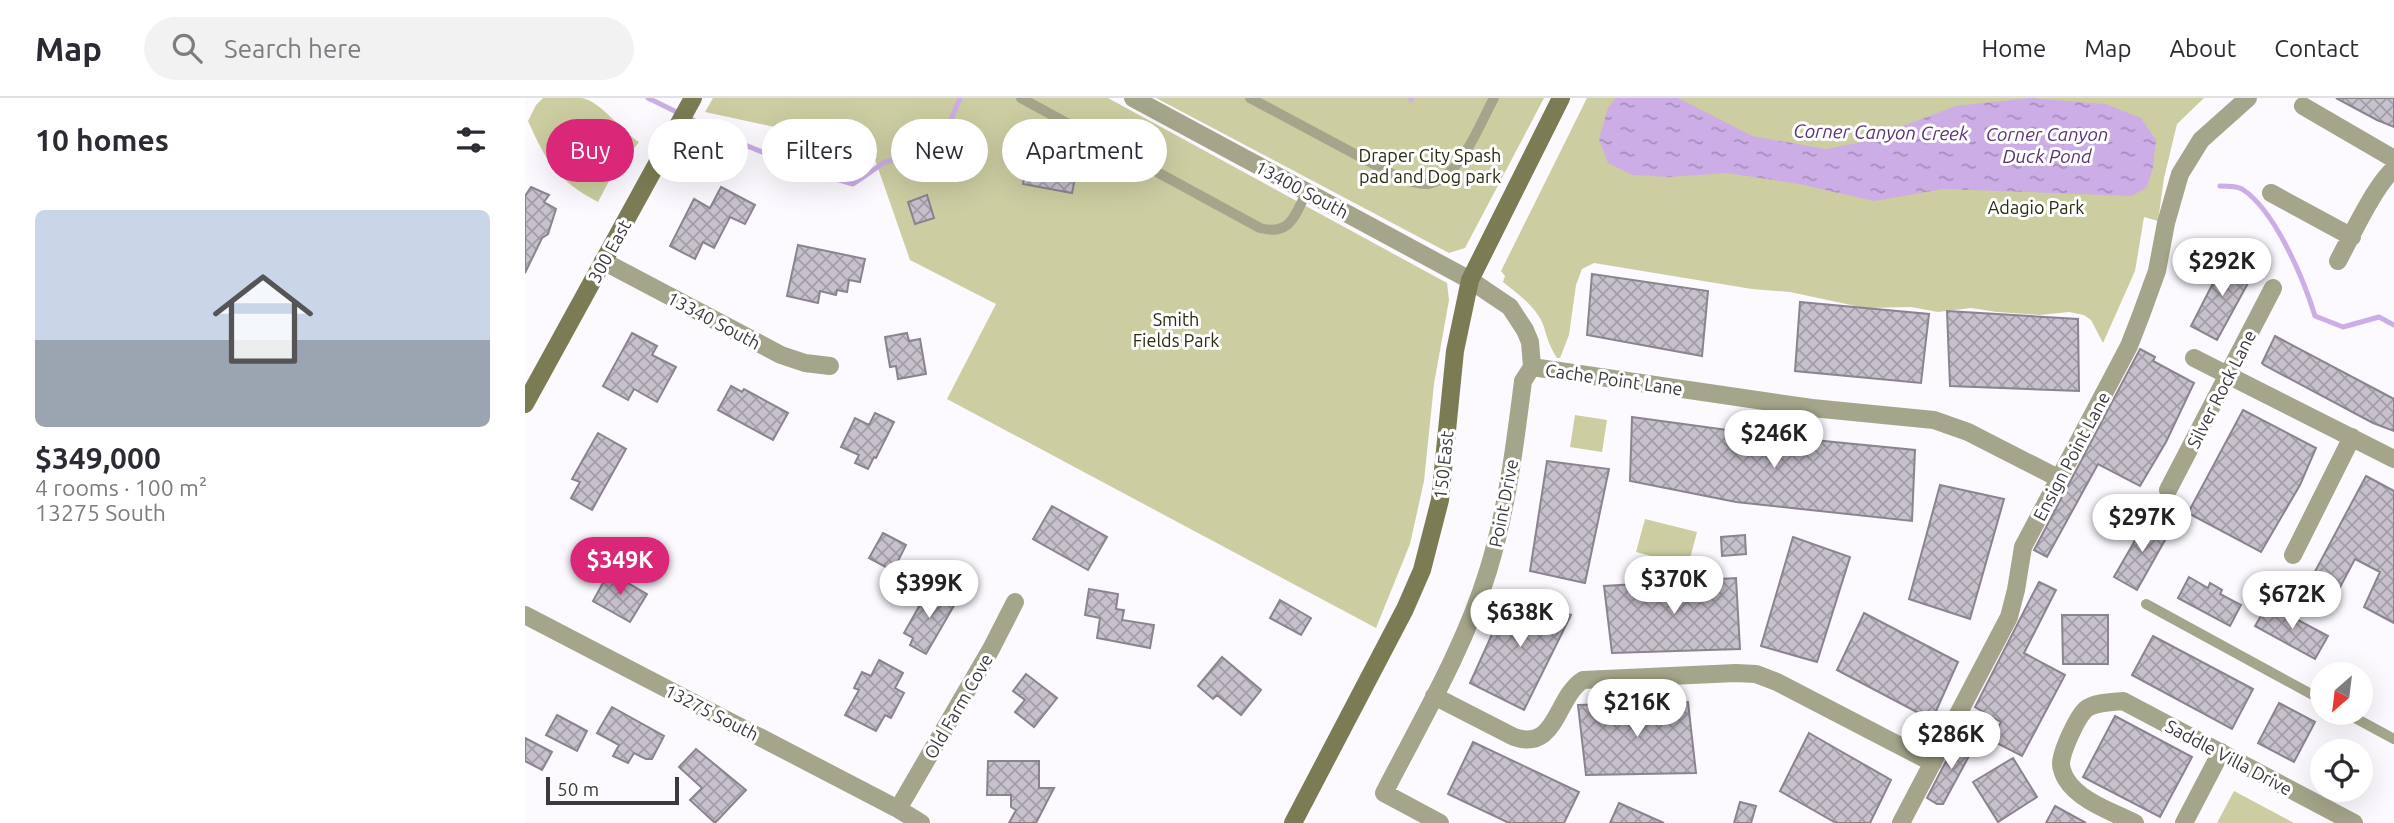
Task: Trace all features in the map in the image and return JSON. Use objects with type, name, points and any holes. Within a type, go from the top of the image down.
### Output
[{"type":"street","name":"13400 South","points":[[1133,98],[1470,280]]},
{"type":"street","name":"150 East","points":[[1293,823],[1405,609],[1422,570],[1440,500],[1453,362],[1470,280],[1561,98]]},
{"type":"street","name":"Ensign Point Lane","points":[[1901,823],[2009,617],[2022,547],[2129,346],[2157,271],[2166,223],[2180,174],[2201,140],[2248,98]]},
{"type":"street","name":"300 East","points":[[525,404],[691,101]]},
{"type":"street","points":[[2303,106],[2394,159]]},
{"type":"street","points":[[2338,261],[2394,169]]},
{"type":"street","points":[[2271,193],[2352,237]]},
{"type":"street","name":"13340 South","points":[[603,261],[781,355],[805,363],[830,366]]},
{"type":"street","points":[[1470,280],[1499,299],[1518,317],[1530,342],[1532,367]]},
{"type":"street","name":"Silver Rock Lane","points":[[2168,490],[2273,288]]},
{"type":"street","points":[[2194,358],[2394,459]]},
{"type":"street","name":"Cache Point Lane","points":[[1532,367],[1812,408],[1934,421],[1968,432],[2058,478]]},
{"type":"street","name":"Point Drive","points":[[1440,823],[1384,793],[1469,622],[1488,572],[1502,521],[1523,381],[1532,367]]},
{"type":"street","points":[[2293,555],[2352,437]]},
{"type":"street","name":"Old Farm Cove","points":[[898,809],[991,649],[1015,602]]},
{"type":"street","name":"13275 South","points":[[525,615],[921,823]]},
{"type":"street","points":[[1434,696],[1514,737],[1528,740],[1542,737],[1548,732],[1570,693],[1583,681],[1756,674],[1777,682],[1933,763]]},
{"type":"street","name":"Saddle Villa Drive","points":[[2135,823],[2074,789],[2065,778],[2061,764],[2073,730],[2086,709],[2102,703],[2123,701],[2354,823]]},
{"type":"street","points":[[2183,823],[2221,752]]},
{"type":"lane","points":[[1021,98],[1260,228],[1275,232],[1289,225],[1307,191]]},
{"type":"lane","points":[[1250,98],[1396,176],[1428,184],[1453,170],[1494,98]]},
{"type":"lane","points":[[2146,604],[2310,693]]},
{"type":"lane","points":[[2368,725],[2394,739]]},
{"type":"green space","points":[[543,98],[582,98],[589,100],[613,119],[546,119],[546,156],[528,121]]},
{"type":"green space","name":"Smith Fields Park","points":[[713,98],[1108,98],[1146,119],[1002,119],[1002,182],[1167,182],[1167,130],[1447,283],[1449,300],[1434,384],[1424,481],[1410,544],[1376,628],[947,399],[996,304],[910,260],[877,165],[877,119],[762,119],[762,124],[748,121],[748,119],[705,112]]},
{"type":"green space","name":"Draper City Spash pad and Dog park","points":[[1156,98],[1544,98],[1465,248],[1449,253]]},
{"type":"green space","name":"Adagio Park","points":[[1587,98],[2204,98],[2177,124],[2164,178],[2158,221],[2144,217],[2135,271],[2103,343],[2091,320],[2084,315],[2069,312],[2040,315],[1971,308],[1938,312],[1911,307],[1865,308],[1790,292],[1752,289],[1594,263],[1582,269],[1576,285],[1569,335],[1560,358],[1557,358],[1541,320],[1527,302],[1503,282],[1505,276],[1501,271]]},
{"type":"green space","points":[[568,182],[608,182],[598,202]]},
{"type":"green space","points":[[1575,415],[1607,420],[1602,452],[1570,447]]},
{"type":"green space","points":[[1645,519],[1697,532],[1688,566],[1636,552]]},
{"type":"green space","points":[[2234,791],[2294,823],[2217,823]]},
{"type":"water","name":"Corner Canyon Duck Pond","points":[[1616,98],[1678,98],[1752,136],[1826,149],[1857,143],[1956,106],[2030,98],[2105,104],[2141,118],[2156,140],[2153,167],[2147,187],[2132,196],[1943,189],[1874,201],[1799,184],[1727,173],[1670,177],[1632,175],[1608,163],[1599,139],[1608,108]]},
{"type":"building","points":[[2336,98],[2394,98],[2394,127],[2377,120]]},
{"type":"building","points":[[1023,182],[1074,182],[1072,193]]},
{"type":"building","points":[[531,187],[549,195],[544,202],[556,209],[548,234],[542,238],[525,273],[525,196]]},
{"type":"building","points":[[721,187],[755,205],[745,224],[730,217],[714,248],[703,242],[695,259],[670,246],[694,199],[710,208]]},
{"type":"building","points":[[927,195],[934,218],[915,224],[908,202]]},
{"type":"building","points":[[798,245],[865,259],[860,282],[849,280],[847,292],[837,290],[836,295],[820,291],[818,303],[787,296]]},
{"type":"building","points":[[2227,256],[2254,272],[2217,340],[2191,326]]},
{"type":"building","points":[[1592,274],[1708,291],[1702,356],[1587,335]]},
{"type":"building","points":[[1800,302],[1929,314],[1921,383],[1795,371]]},
{"type":"building","points":[[1947,311],[2078,319],[2079,391],[1950,386]]},
{"type":"building","points":[[632,333],[657,346],[652,355],[676,367],[657,402],[634,389],[628,400],[603,386]]},
{"type":"building","points":[[907,333],[909,341],[920,339],[926,374],[898,379],[896,366],[890,367],[885,337]]},
{"type":"building","points":[[2275,336],[2394,399],[2394,431],[2373,423],[2264,365],[2262,363]]},
{"type":"building","points":[[2140,349],[2155,357],[2153,361],[2194,383],[2166,442],[2140,486],[2098,464],[2047,557],[2034,550]]},
{"type":"building","points":[[731,386],[742,392],[744,389],[788,413],[773,440],[718,410]]},
{"type":"building","points":[[2243,410],[2316,448],[2300,485],[2261,552],[2188,513]]},
{"type":"building","points":[[875,413],[894,422],[868,469],[855,463],[859,455],[841,447],[855,418],[869,425]]},
{"type":"building","points":[[1632,417],[1764,435],[1915,450],[1912,521],[1736,502],[1630,481]]},
{"type":"building","points":[[598,433],[626,449],[592,510],[571,498],[580,482],[572,479]]},
{"type":"building","points":[[1547,461],[1609,469],[1585,583],[1530,571]]},
{"type":"building","points":[[2366,476],[2394,491],[2394,623],[2364,607],[2380,572],[2355,559],[2337,593],[2311,579]]},
{"type":"building","points":[[1940,485],[2004,499],[1970,619],[1909,599]]},
{"type":"building","points":[[1052,506],[1107,537],[1088,570],[1033,539]]},
{"type":"building","points":[[2148,518],[2170,531],[2137,590],[2114,577]]},
{"type":"building","points":[[883,533],[906,545],[893,571],[869,558]]},
{"type":"building","points":[[1745,535],[1746,554],[1722,556],[1721,537]]},
{"type":"building","points":[[1793,537],[1850,557],[1817,662],[1761,646]]},
{"type":"building","points":[[609,572],[647,594],[630,622],[593,601]]},
{"type":"building","points":[[2189,577],[2208,588],[2210,583],[2222,590],[2220,594],[2241,605],[2230,626],[2178,598]]},
{"type":"building","points":[[1736,578],[1740,649],[1612,653],[1604,586]]},
{"type":"building","points":[[2039,582],[2056,590],[2024,653],[2065,675],[2022,756],[1991,740],[2001,722],[1975,707]]},
{"type":"building","points":[[930,587],[956,602],[926,654],[910,645],[913,638],[904,633]]},
{"type":"building","points":[[1089,589],[1118,594],[1116,609],[1124,610],[1122,620],[1154,625],[1150,648],[1097,638],[1100,618],[1085,615]]},
{"type":"building","points":[[1512,590],[1571,615],[1524,710],[1470,683]]},
{"type":"building","points":[[1280,600],[1311,618],[1301,635],[1270,618]]},
{"type":"building","points":[[2268,604],[2328,636],[2315,659],[2255,626]]},
{"type":"building","points":[[1864,613],[1958,662],[1932,720],[1837,670]]},
{"type":"building","points":[[2062,615],[2108,615],[2108,664],[2063,664]]},
{"type":"building","points":[[2153,636],[2253,689],[2232,729],[2132,675]]},
{"type":"building","points":[[1222,657],[1261,690],[1241,715],[1217,695],[1213,699],[1198,686]]},
{"type":"building","points":[[879,660],[903,673],[895,688],[904,693],[891,718],[885,715],[876,731],[845,715],[859,690],[854,688],[862,672],[871,676]]},
{"type":"building","points":[[1026,674],[1057,698],[1034,727],[1015,712],[1025,700],[1013,691]]},
{"type":"building","points":[[1688,702],[1696,773],[1586,775],[1578,705]]},
{"type":"building","points":[[2279,703],[2310,719],[2310,725],[2313,725],[2294,762],[2258,743]]},
{"type":"building","points":[[612,707],[664,736],[652,759],[634,753],[628,763],[613,756],[619,745],[597,733]]},
{"type":"building","points":[[557,715],[587,731],[577,751],[546,735]]},
{"type":"building","points":[[2115,716],[2192,757],[2160,817],[2083,777]]},
{"type":"building","points":[[1809,733],[1891,780],[1870,823],[1836,823],[1780,791]]},
{"type":"building","points":[[1959,736],[1975,745],[1943,804],[1937,804],[1927,798]]},
{"type":"building","points":[[525,738],[552,752],[542,770],[525,761]]},
{"type":"building","points":[[1473,742],[1579,792],[1564,823],[1509,823],[1448,794]]},
{"type":"building","points":[[696,749],[746,790],[715,823],[690,800],[702,788],[679,767]]},
{"type":"building","points":[[2013,758],[2037,797],[1998,822],[1973,782]]},
{"type":"building","points":[[988,761],[1039,761],[1039,788],[1054,788],[1036,823],[1009,823],[1016,810],[1011,807],[1011,795],[987,795]]},
{"type":"building","points":[[1740,802],[1756,806],[1751,823],[1734,823]]},
{"type":"building","points":[[1619,803],[1664,823],[1610,823]]},
{"type":"building","points":[[2055,806],[2086,823],[2046,823]]},
{"type":"waterway","name":"Corner Canyon Creek","points":[[648,98],[740,143],[806,170],[853,184],[885,162],[917,153],[944,136],[960,98]]},
{"type":"waterway","name":"Corner Canyon Creek","points":[[2220,186],[2242,189],[2266,213],[2287,247],[2315,316],[2343,327],[2379,317],[2394,325]]}]
